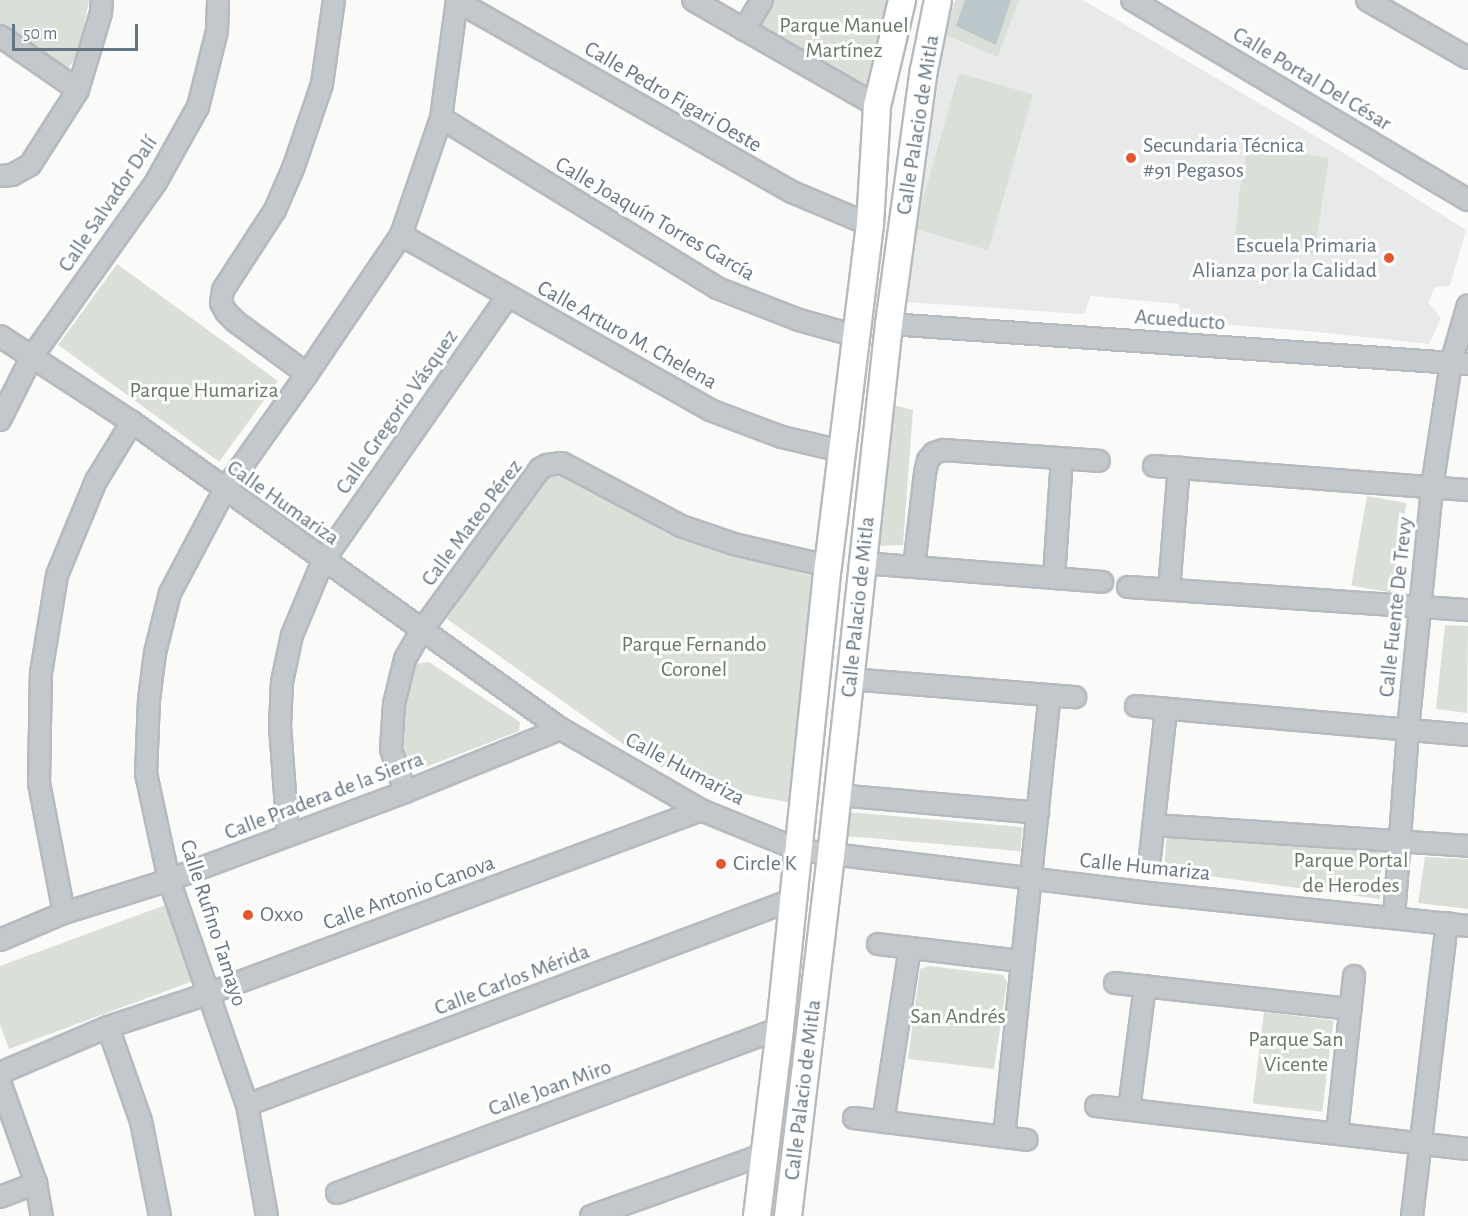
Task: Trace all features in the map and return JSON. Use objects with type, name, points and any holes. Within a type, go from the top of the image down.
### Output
[{"type":"main road","name":"Calle Palacio de Mitla","points":[[758,1216],[794,899],[828,566],[870,225],[877,106],[902,0]]},
{"type":"main road","name":"Calle Palacio de Mitla","points":[[788,1216],[831,856],[889,324],[924,70],[938,0]]},
{"type":"street","points":[[6,176],[30,165],[78,90],[101,13],[102,0]]},
{"type":"street","name":"Calle Salvador Dalí","points":[[0,420],[31,358],[156,182],[198,107],[217,31],[218,0]]},
{"type":"street","points":[[308,374],[236,322],[221,303],[223,290],[274,210],[294,166],[322,84],[334,0]]},
{"type":"street","name":"Calle Rufino Tamayo","points":[[267,1216],[247,1105],[169,880],[146,774],[149,700],[155,653],[170,593],[224,490],[308,374],[401,235],[441,118],[457,0]]},
{"type":"street","name":"Calle Pedro Figari Oeste","points":[[457,0],[792,192],[870,225]]},
{"type":"street","points":[[693,0],[877,106]]},
{"type":"street","points":[[744,30],[762,0]]},
{"type":"street","name":"Calle Portal Del César","points":[[1132,0],[1468,200]]},
{"type":"street","points":[[1367,0],[1468,58]]},
{"type":"street","points":[[0,36],[78,90]]},
{"type":"street","name":"Calle Joaquín Torres García","points":[[441,118],[717,288],[799,320],[856,336]]},
{"type":"street","name":"Calle Arturo M. Chelena","points":[[401,235],[710,410],[782,437],[841,451]]},
{"type":"street","name":"Calle Gregorio Vásquez","points":[[288,835],[280,727],[282,681],[292,635],[323,561],[507,296]]},
{"type":"street","name":"Calle Fuente De Trevy","points":[[1394,917],[1408,729],[1432,488],[1459,363],[1468,305]]},
{"type":"street","name":"Acueducto","points":[[889,324],[1459,363]]},
{"type":"street","name":"Calle Humariza","points":[[0,336],[132,423],[561,729],[701,810],[799,850],[831,856],[1032,879],[1468,926]]},
{"type":"street","points":[[64,913],[39,783],[41,673],[57,575],[96,481],[132,423]]},
{"type":"street","points":[[914,567],[928,460],[934,453],[943,450],[1099,461]]},
{"type":"street","points":[[1054,578],[1062,459]]},
{"type":"street","name":"Calle Mateo Pérez","points":[[405,792],[391,749],[394,704],[405,658],[422,630],[540,469],[555,463],[562,463],[681,526],[734,544],[828,566]]},
{"type":"street","points":[[1154,466],[1468,490]]},
{"type":"street","points":[[1169,590],[1179,468]]},
{"type":"street","points":[[863,563],[1102,582]]},
{"type":"street","points":[[1128,587],[1468,610]]},
{"type":"street","points":[[850,679],[1075,697]]},
{"type":"street","points":[[1004,1137],[1050,694]]},
{"type":"street","points":[[1136,706],[1468,735]]},
{"type":"street","points":[[1150,857],[1166,709]]},
{"type":"street","name":"Calle Pradera de la Sierra","points":[[0,940],[64,913],[169,880],[405,792],[561,729]]},
{"type":"street","points":[[837,795],[1038,813]]},
{"type":"street","name":"Calle Antonio Canova","points":[[0,1073],[108,1027],[210,993],[701,810]]},
{"type":"street","points":[[1154,825],[1468,846]]},
{"type":"street","name":"Calle Carlos Mérida","points":[[247,1105],[794,899]]},
{"type":"street","points":[[1412,1216],[1448,923]]},
{"type":"street","points":[[878,944],[1021,961]]},
{"type":"street","points":[[883,1122],[910,948]]},
{"type":"street","points":[[1337,1133],[1354,976]]},
{"type":"street","points":[[1115,983],[1351,1009]]},
{"type":"street","points":[[1129,1109],[1145,986]]},
{"type":"street","points":[[108,1027],[141,1121],[160,1216]]},
{"type":"street","name":"Calle Joan Miro","points":[[337,1193],[780,1028]]},
{"type":"street","points":[[0,1082],[36,1183],[42,1216]]},
{"type":"street","points":[[1096,1106],[1468,1149]]},
{"type":"street","points":[[854,1118],[1026,1140]]},
{"type":"street","points":[[591,1216],[765,1154]]},
{"type":"street","points":[[0,1197],[36,1183]]},
{"type":"shaded area","points":[[965,0],[1011,0],[996,45],[956,26]]},
{"type":"shaded area","name":"Secundaria Técnica #91 Pegasos","points":[[1019,0],[1083,0],[1339,150],[1466,230],[1450,286],[1435,287],[1428,302],[1441,318],[1429,344],[1182,321],[1179,304],[1091,296],[1084,314],[905,302],[945,35],[998,56]]},
{"type":"green space","points":[[0,0],[89,0],[79,54],[65,72],[0,25]]},
{"type":"green space","name":"Parque Manuel Martínez","points":[[771,0],[893,0],[867,94],[754,27]]},
{"type":"green space","points":[[955,0],[1019,0],[998,57],[945,35]]},
{"type":"green space","points":[[959,73],[1033,94],[988,250],[914,229]]},
{"type":"green space","points":[[1248,145],[1329,158],[1314,255],[1235,243],[1239,194]]},
{"type":"green space","name":"Parque Humariza","points":[[117,264],[278,381],[219,462],[58,345]]},
{"type":"green space","points":[[894,405],[913,410],[903,545],[876,546]]},
{"type":"green space","name":"Parque Fernando Coronel","points":[[557,475],[575,479],[666,533],[815,577],[792,803],[702,786],[676,775],[630,749],[447,619],[526,492],[541,479]]},
{"type":"green space","points":[[1367,496],[1406,503],[1391,593],[1351,586]]},
{"type":"green space","points":[[1445,625],[1468,626],[1467,713],[1436,709]]},
{"type":"green space","points":[[429,662],[520,722],[519,731],[418,770],[409,767],[402,736],[410,676],[414,664]]},
{"type":"green space","points":[[848,812],[1022,827],[1020,851],[846,836]]},
{"type":"green space","name":"Parque Portal de Herodes","points":[[1167,833],[1382,852],[1380,899],[1164,870]]},
{"type":"green space","points":[[1425,857],[1468,859],[1468,909],[1418,903]]},
{"type":"green space","points":[[168,904],[196,980],[9,1049],[0,1024],[0,966]]},
{"type":"green space","name":"San Andrés","points":[[930,966],[1003,975],[1007,982],[994,1069],[908,1059],[920,969]]},
{"type":"green space","name":"Parque San Vicente","points":[[1264,1012],[1333,1021],[1322,1112],[1253,1103]]},
{"type":"place","name":"Secundaria Técnica #91 Pegasos","points":[[1131,158]]},
{"type":"place","name":"Escuela Primaria Alianza por la Calidad","points":[[1389,258]]},
{"type":"place","name":"Circle K","points":[[721,864]]},
{"type":"place","name":"Oxxo","points":[[248,915]]}]
